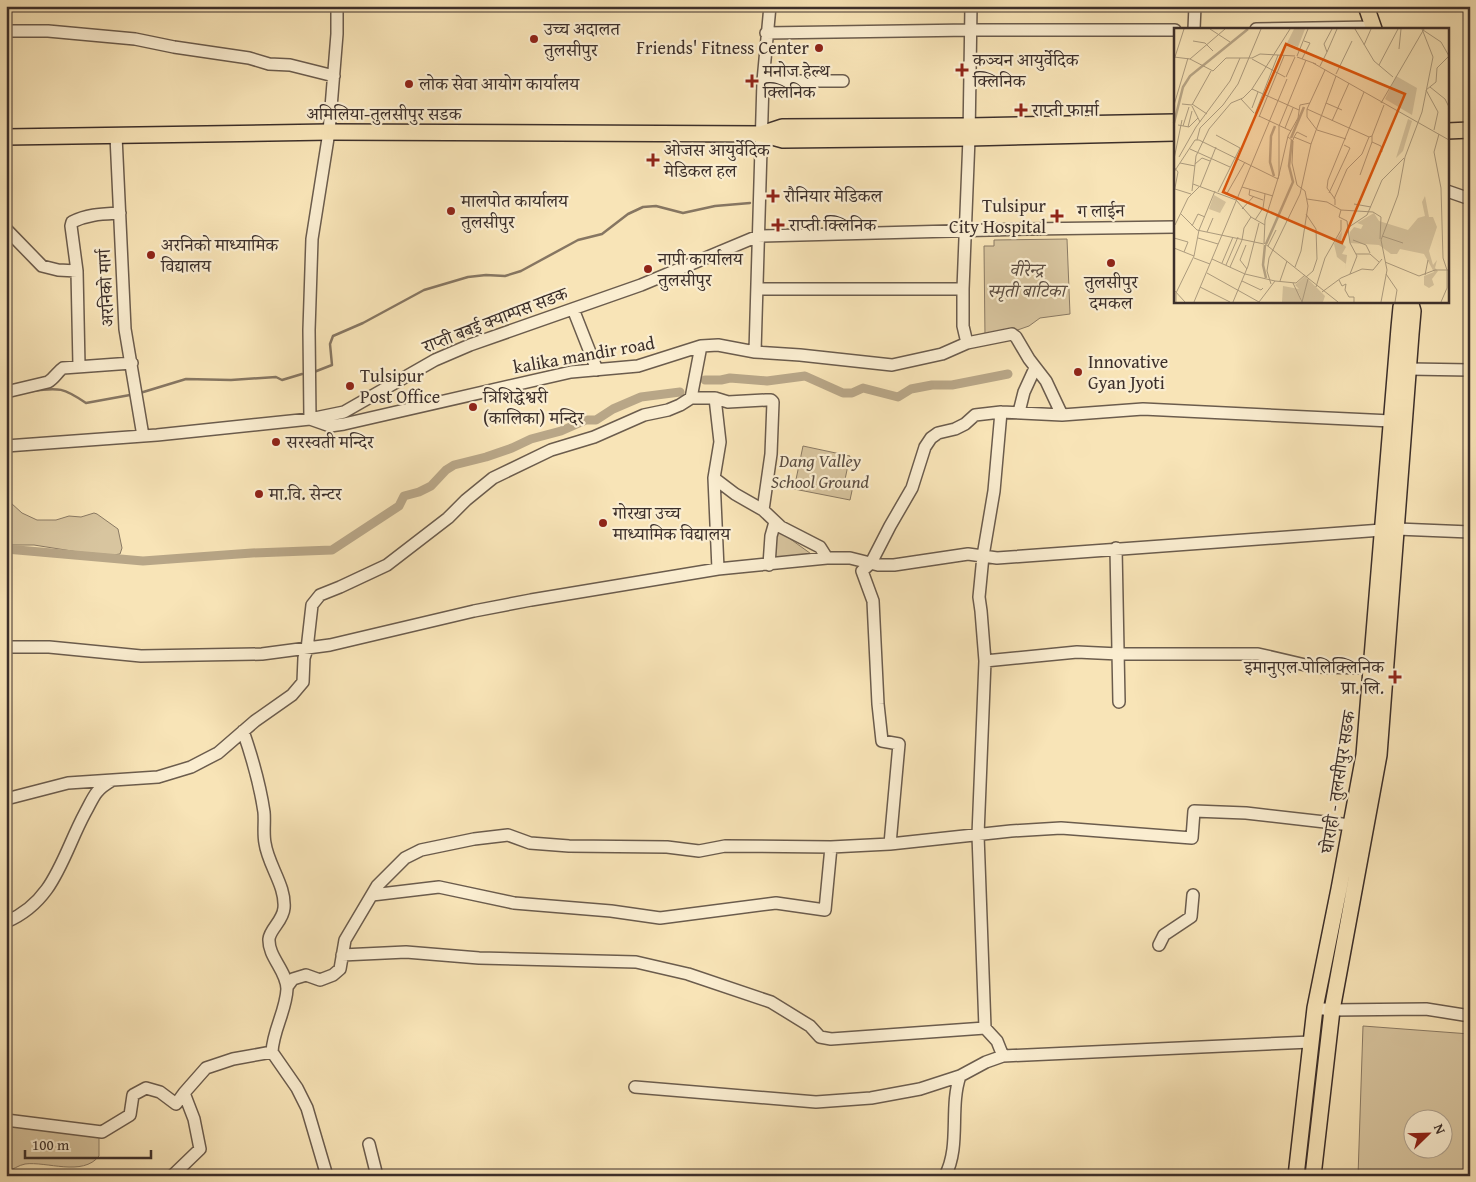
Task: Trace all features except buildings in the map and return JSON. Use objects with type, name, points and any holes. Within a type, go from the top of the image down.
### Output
[{"type":"main road","points":[[1366,6],[1374,28]]},
{"type":"main road","points":[[969,132],[1174,122]]},
{"type":"main road","name":"अमिलिया-तुलसीपुर सडक","points":[[6,137],[329,132],[761,134],[782,127],[969,132]]},
{"type":"main road","points":[[1448,131],[1470,130]]},
{"type":"main road","points":[[969,132],[1174,133]]},
{"type":"main road","name":"घोराही - तुलसीपुर सडक","points":[[1313,1176],[1332,1010],[1380,755],[1378,684],[1390,530],[1391,421],[1398,328],[1404,302]]},
{"type":"main road","name":"घोराही - तुलसीपुर सडक","points":[[1296,1176],[1315,1008],[1378,684],[1372,668],[1408,369],[1413,311],[1410,302]]},
{"type":"street","points":[[310,419],[309,330],[312,239],[329,132],[337,34],[337,6]]},
{"type":"street","points":[[755,352],[763,81],[770,6]]},
{"type":"street","points":[[967,343],[963,326],[963,289],[969,132],[971,6]]},
{"type":"street","points":[[1194,28],[1195,6]]},
{"type":"street","points":[[766,33],[1174,30]]},
{"type":"street","points":[[6,31],[48,31],[135,39],[166,46],[249,58],[269,64],[290,65],[334,76]]},
{"type":"street","points":[[763,81],[843,81]]},
{"type":"street","name":"अरनिको मार्ग","points":[[116,136],[125,329],[143,436]]},
{"type":"street","points":[[1448,192],[1470,199]]},
{"type":"street","points":[[79,366],[77,271],[72,222],[96,214],[120,213]]},
{"type":"street","name":"ग लाईन","points":[[758,236],[965,230],[1174,227]]},
{"type":"street","points":[[6,229],[42,266],[58,270],[77,271]]},
{"type":"street","name":"राप्ती बबई क्याम्पस सडक","points":[[6,446],[143,436],[310,419],[344,412],[435,360],[470,345],[640,285],[758,236]]},
{"type":"street","points":[[757,289],[963,289]]},
{"type":"street","points":[[572,309],[596,370]]},
{"type":"street","name":"kalika mandir road","points":[[310,419],[330,426],[344,424],[571,372],[638,366],[701,346],[718,345],[755,352],[892,365],[942,354],[967,343],[1012,334],[1016,337],[1035,368]]},
{"type":"street","points":[[690,398],[701,346]]},
{"type":"street","points":[[6,392],[48,382],[63,368],[132,363]]},
{"type":"street","points":[[1019,412],[1024,392],[1035,368],[1046,381],[1062,415]]},
{"type":"street","points":[[1408,369],[1470,370]]},
{"type":"street","points":[[6,799],[68,783],[158,777],[191,767],[218,753],[243,731],[292,695],[303,682],[304,658],[307,649],[312,605],[320,595],[340,588],[387,565],[448,518],[493,478],[551,450],[594,437],[644,415],[668,410],[690,398],[715,398],[728,402],[771,400],[773,402],[771,454],[763,510]]},
{"type":"street","points":[[715,398],[720,442],[714,478],[718,569]]},
{"type":"street","points":[[890,844],[900,744],[882,742],[878,704],[873,601],[862,571],[871,563],[912,488],[925,447],[931,438],[938,433],[966,424],[975,415],[1001,412],[1062,415],[1143,409],[1391,421]]},
{"type":"street","points":[[1001,412],[994,491],[982,556],[979,597],[982,611],[985,661],[978,835],[985,1028],[997,1041],[1003,1056]]},
{"type":"street","points":[[714,478],[735,494],[763,510],[781,527],[820,547],[827,558]]},
{"type":"street","points":[[769,565],[771,536],[775,522]]},
{"type":"street","points":[[6,647],[49,647],[141,656],[262,654],[307,649],[474,611],[718,569],[827,558],[850,558],[878,565],[894,565],[968,554],[997,558],[1116,548],[1390,530],[1470,532]]},
{"type":"street","points":[[1116,548],[1119,702]]},
{"type":"street","points":[[985,661],[1076,652],[1118,654],[1258,654],[1314,666],[1372,668]]},
{"type":"street","points":[[243,731],[253,759],[264,813],[265,842],[270,864],[281,890],[284,908],[280,921],[269,938],[278,966],[285,976],[287,987],[284,1009],[277,1028],[272,1052],[297,1088],[308,1108],[327,1176]]},
{"type":"street","points":[[6,922],[22,915],[43,896],[98,789],[114,779]]},
{"type":"street","points":[[287,987],[293,979],[306,975],[320,980],[333,975],[340,969],[345,940],[377,886],[405,858],[421,850],[474,838],[508,835],[530,843],[569,846],[667,847],[699,851],[725,846],[830,847],[890,844],[1010,831],[1061,828],[1192,838],[1194,811],[1246,813],[1352,825]]},
{"type":"street","points":[[372,895],[439,887],[514,903],[611,911],[660,918],[776,903],[825,910],[830,847]]},
{"type":"street","points":[[1159,945],[1164,935],[1191,917],[1193,895]]},
{"type":"street","points":[[342,955],[406,952],[479,958],[636,962],[688,974],[771,1002],[810,1026],[820,1036],[831,1039],[985,1028]]},
{"type":"street","points":[[1315,1008],[1332,1010],[1426,1009],[1470,1016]]},
{"type":"street","points":[[635,1087],[816,1102],[920,1089],[960,1076],[986,1062],[1003,1056],[1311,1042]]},
{"type":"street","points":[[6,1120],[102,1132],[130,1115],[134,1095],[146,1088],[160,1092],[176,1104],[206,1068],[233,1059],[272,1052]]},
{"type":"street","points":[[944,1176],[951,1164],[956,1089],[960,1076]]},
{"type":"street","points":[[172,1176],[200,1149],[194,1119],[184,1093]]},
{"type":"street","points":[[369,1144],[377,1176]]},
{"type":"green space","name":"वीरेन्द्र स्मृती बाटिका","points":[[1067,239],[1070,314],[1040,318],[1029,326],[1009,333],[985,337],[984,246],[994,246],[994,240]]},
{"type":"green space","name":"Dang Valley School Ground","points":[[803,446],[850,456],[844,484],[853,486],[850,500],[794,489]]},
{"type":"green space","points":[[6,502],[11,503],[22,513],[37,520],[56,520],[69,516],[81,517],[94,513],[97,514],[118,529],[122,548],[120,554],[78,552],[34,545],[6,545]]},
{"type":"green space","points":[[775,528],[814,556],[772,559]]},
{"type":"green space","points":[[1363,1026],[1470,1034],[1470,1176],[1358,1176]]},
{"type":"green space","points":[[6,1121],[94,1133],[99,1138],[99,1156],[84,1166],[64,1167],[25,1164],[6,1172]]},
{"type":"waterway","points":[[314,372],[332,365],[330,344],[333,336],[363,323],[424,290],[468,277],[486,275],[505,276],[521,271],[578,240],[602,234],[628,214],[643,207],[656,206],[683,213],[715,206],[750,203]]},
{"type":"waterway","points":[[140,393],[186,379],[231,380],[276,377],[282,380],[302,374]]},
{"type":"waterway","points":[[705,380],[730,378],[767,381],[805,376],[843,393],[852,393],[863,388],[898,397],[911,389],[932,385],[952,385],[1008,374]]},
{"type":"waterway","points":[[32,391],[61,390],[72,394],[86,403],[130,395]]},
{"type":"waterway","points":[[6,549],[143,561],[252,553],[332,550],[399,506],[404,496],[431,486],[446,470],[454,465],[486,457],[531,439],[561,431],[586,420],[596,420],[613,409],[641,397],[680,392]]},
{"type":"place","name":"उच्च अदालत तुलसीपुर","points":[[534,39]]},
{"type":"place","name":"Friends' Fitness Center","points":[[819,48]]},
{"type":"place","name":"कञ्चन आयुर्वेदिक क्लिनिक","points":[[962,70]]},
{"type":"place","name":"मनोज हेल्थ क्लिनिक","points":[[752,81]]},
{"type":"place","name":"लोक सेवा आयोग कार्यालय","points":[[409,84]]},
{"type":"place","name":"राप्ती फार्मा","points":[[1021,110]]},
{"type":"place","name":"ओजस आयुर्वेदिक मेडिकल हल","points":[[653,160]]},
{"type":"place","name":"रौनियार मेडिकल","points":[[773,196]]},
{"type":"place","name":"मालपोत कार्यालय तुलसीपुर","points":[[451,211]]},
{"type":"place","name":"Tulsipur City Hospital","points":[[1057,216]]},
{"type":"place","name":"राप्ती क्लिनिक","points":[[778,225]]},
{"type":"place","name":"अरनिको माध्यामिक विद्यालय","points":[[151,255]]},
{"type":"place","name":"तुलसीपुर दमकल","points":[[1111,263]]},
{"type":"place","name":"नापी कार्यालय तुलसीपुर","points":[[648,269]]},
{"type":"place","name":"Innovative Gyan Jyoti","points":[[1078,372]]},
{"type":"place","name":"Tulsipur Post Office","points":[[350,386]]},
{"type":"place","name":"त्रिशिद्धेश्वरी (कालिका) मन्दिर","points":[[473,407]]},
{"type":"place","name":"सरस्वती मन्दिर","points":[[276,442]]},
{"type":"place","name":"मा.वि. सेन्टर","points":[[259,494]]},
{"type":"place","name":"गोरखा उच्च माध्यामिक विद्यालय","points":[[603,523]]},
{"type":"place","name":"इमानुएल पोलिक्लिनिक प्रा. लि.","points":[[1395,677]]}]
